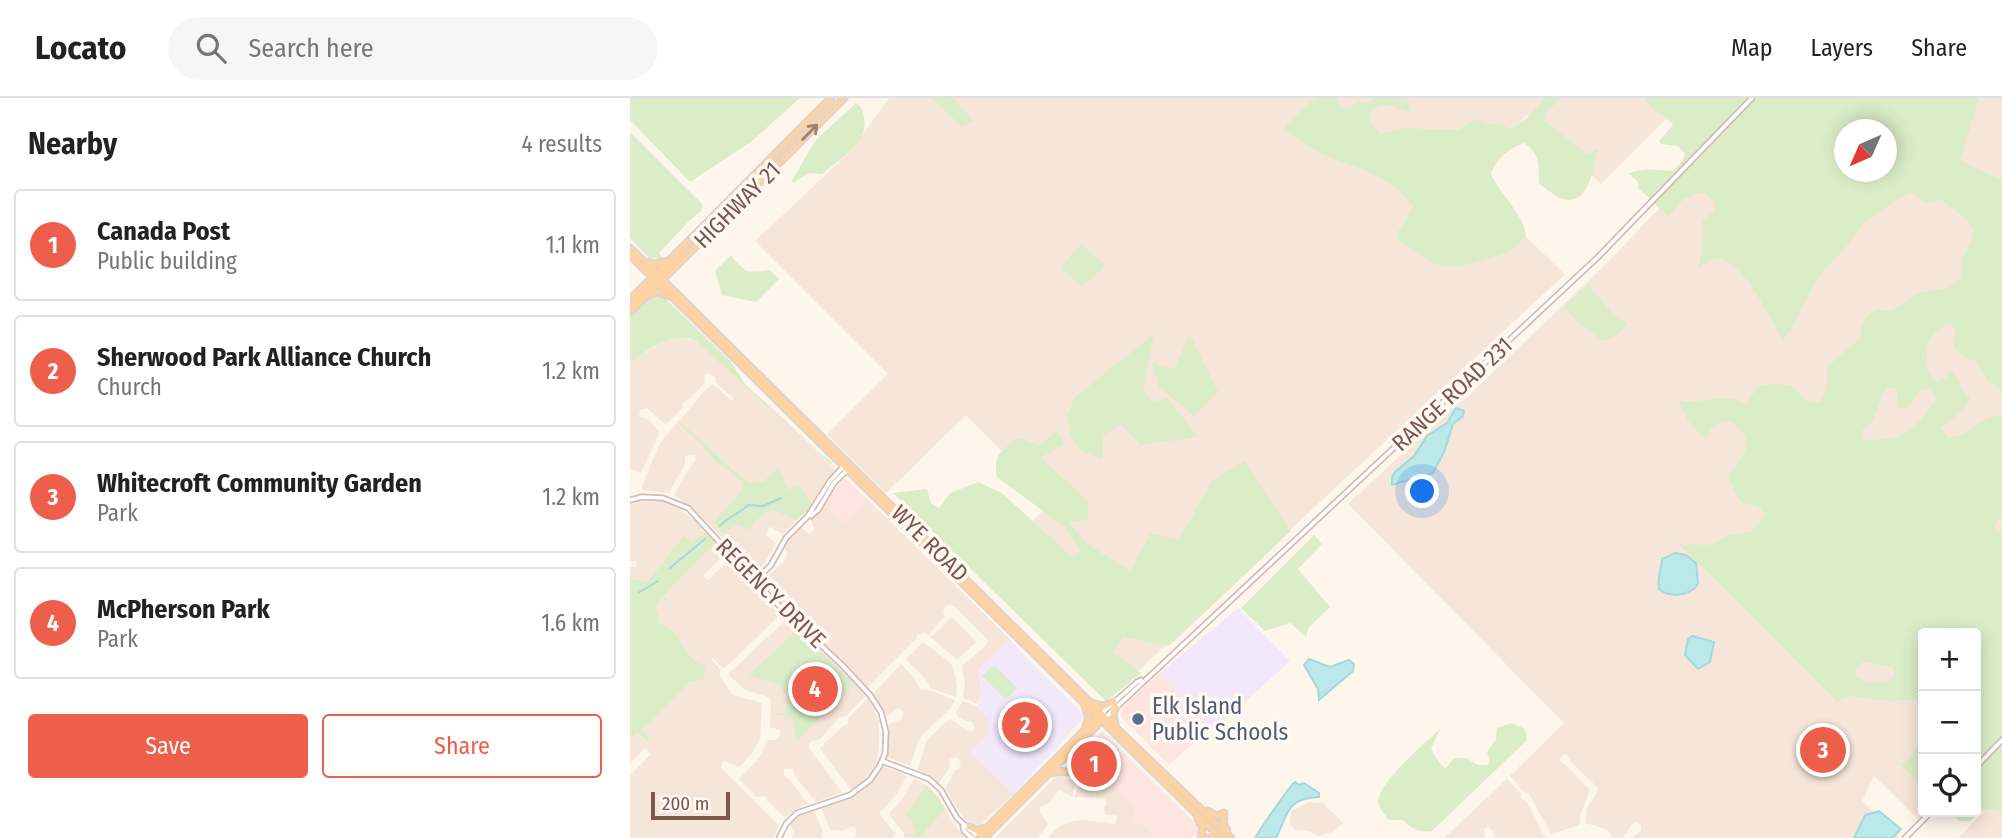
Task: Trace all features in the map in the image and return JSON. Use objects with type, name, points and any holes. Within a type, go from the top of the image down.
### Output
[{"type":"main road","name":"HIGHWAY 21","points":[[630,310],[646,297],[669,261],[831,98]]},
{"type":"main road","name":"HIGHWAY 21","points":[[630,300],[641,288],[675,267],[844,98]]},
{"type":"main road","points":[[630,310],[699,230]]},
{"type":"main road","name":"WYE ROAD","points":[[630,248],[643,265],[1082,701],[1232,838]]},
{"type":"main road","name":"WYE ROAD","points":[[630,256],[643,265]]},
{"type":"main road","points":[[641,288],[645,280],[643,265],[669,261]]},
{"type":"main road","points":[[646,297],[658,292],[675,296],[671,279],[675,267]]},
{"type":"main road","name":"WYE ROAD","points":[[847,466],[1091,702],[1102,717]]},
{"type":"main road","points":[[980,838],[1049,775],[1086,733],[1089,714],[1082,701]]},
{"type":"main road","points":[[1086,733],[1105,728],[1116,730],[1113,718],[1115,705],[1102,706],[1091,702]]},
{"type":"main road","points":[[980,838],[1102,717]]},
{"type":"main road","name":"WYE ROAD","points":[[1116,730],[1219,838]]},
{"type":"main road","points":[[1049,775],[1058,771],[1067,772]]},
{"type":"main road","points":[[1197,804],[1212,815],[1224,815],[1224,825],[1232,838]]},
{"type":"main road","points":[[1191,808],[1201,824],[1203,837],[1219,838]]},
{"type":"main road","points":[[966,825],[979,831],[993,826]]},
{"type":"street","name":"RANGE ROAD 231","points":[[1102,717],[1598,257],[1752,98]]},
{"type":"street","points":[[755,581],[771,565],[786,538],[808,516],[833,477],[847,466]]},
{"type":"street","name":"REGENCY DRIVE","points":[[630,500],[642,497],[663,498],[688,508],[788,615],[817,640],[876,703],[885,722],[882,761]]},
{"type":"street","points":[[1981,762],[2002,740]]},
{"type":"street","points":[[779,838],[786,824],[797,813],[855,792],[870,780],[882,761],[929,779],[980,838]]},
{"type":"street","points":[[1905,838],[1926,817]]},
{"type":"shaded area","points":[[889,98],[1745,98],[1700,145],[1666,119],[1601,184],[1527,115],[1467,180],[1565,274],[1106,701],[978,576],[1052,502],[966,415],[886,493],[827,434],[888,374],[755,241],[851,151]]},
{"type":"shaded area","points":[[1765,98],[2002,98],[2002,715],[1981,649],[1981,628],[1918,628],[1918,817],[1922,817],[1919,820],[1874,776],[1862,801],[1899,836],[1897,838],[1632,838],[1641,831],[1641,826],[1636,822],[1623,838],[1614,838],[1606,829],[1585,823],[1587,808],[1598,791],[1597,787],[1563,754],[1559,761],[1590,790],[1579,825],[1551,834],[1529,794],[1510,776],[1564,723],[1348,504],[1458,402],[1464,400],[1607,263]]},
{"type":"shaded area","points":[[679,336],[696,341],[784,419],[835,470],[813,505],[783,534],[768,528],[766,535],[776,543],[764,564],[754,574],[737,554],[740,551],[739,544],[734,542],[729,545],[695,510],[674,495],[696,459],[694,455],[685,456],[685,464],[669,493],[642,490],[660,443],[708,387],[713,384],[732,401],[734,399],[715,382],[715,377],[707,373],[705,382],[682,404],[683,407],[666,425],[647,408],[640,410],[639,417],[648,419],[660,432],[641,473],[630,469],[630,362],[668,339]]},
{"type":"shaded area","points":[[844,478],[868,500],[846,524],[824,504]]},
{"type":"shaded area","points":[[868,500],[1010,639],[979,669],[981,691],[978,704],[963,698],[965,683],[962,666],[986,645],[988,640],[955,607],[949,604],[945,606],[945,616],[929,635],[917,635],[868,687],[860,680],[860,690],[866,696],[846,716],[839,718],[819,740],[809,744],[809,748],[842,792],[816,802],[795,776],[793,769],[784,769],[784,776],[808,804],[794,810],[785,818],[766,796],[757,797],[739,779],[759,758],[768,740],[776,740],[780,736],[780,730],[770,727],[771,701],[769,697],[745,690],[729,673],[786,620],[793,627],[800,622],[797,618],[798,609],[792,606],[788,609],[762,582],[786,559],[787,552],[784,548],[790,538],[801,527],[809,534],[812,532],[814,528],[810,519],[824,504],[846,523]]},
{"type":"shaded area","points":[[660,501],[676,507],[696,521],[705,532],[691,543],[677,545],[648,581],[630,579],[630,567],[636,567],[637,562],[630,561],[630,505]]},
{"type":"shaded area","points":[[714,545],[724,555],[703,576],[708,580],[729,560],[780,615],[726,667],[722,668],[711,659],[720,669],[720,677],[733,695],[762,703],[760,738],[753,752],[739,767],[726,761],[722,762],[721,768],[779,825],[773,838],[630,838],[630,775],[651,754],[645,748],[630,763],[630,739],[637,732],[647,742],[641,731],[690,682],[699,664],[683,647],[673,630],[660,623],[656,608],[661,598],[672,605],[663,596]]},
{"type":"shaded area","points":[[1238,608],[1290,661],[1214,730],[1160,673]]},
{"type":"shaded area","points":[[950,618],[976,642],[957,660],[931,637]]},
{"type":"shaded area","points":[[1010,639],[1085,716],[1014,794],[971,752],[989,734],[989,720],[978,706],[981,691],[979,669]]},
{"type":"shaded area","points":[[923,642],[952,664],[957,685],[956,697],[930,688],[928,682],[906,659]]},
{"type":"shaded area","points":[[901,664],[921,690],[955,700],[951,708],[923,734],[910,766],[887,757],[888,725],[902,719],[903,711],[898,708],[887,717],[873,694]]},
{"type":"shaded area","points":[[1160,673],[1210,728],[1169,765],[1121,717],[1122,708]]},
{"type":"shaded area","points":[[868,698],[879,721],[879,750],[875,767],[863,782],[851,790],[820,748],[848,724],[848,718]]},
{"type":"shaded area","points":[[963,701],[978,707],[989,720],[989,734],[971,752],[1014,794],[976,828],[963,817],[945,789],[955,770],[959,768],[961,763],[958,758],[950,759],[949,768],[939,783],[918,769],[927,740],[950,719],[967,731],[975,728],[971,721],[957,716],[956,712]]},
{"type":"shaded area","points":[[1102,732],[1201,829],[1192,838],[1157,838],[1144,825],[1132,821],[1136,807],[1114,787],[1080,781],[1062,773]]},
{"type":"shaded area","points":[[2002,751],[2002,838],[1958,838],[1987,808]]},
{"type":"shaded area","points":[[883,766],[907,776],[897,794],[879,813],[895,834],[893,838],[854,838],[857,832],[855,828],[830,830],[821,807],[845,800],[864,790]]},
{"type":"shaded area","points":[[1058,775],[1076,782],[1072,797],[1059,790],[1049,803],[1040,807],[1040,813],[1048,824],[1038,838],[995,838]]},
{"type":"shaded area","points":[[914,778],[926,785],[906,815],[912,821],[916,835],[904,834],[889,814],[903,798]]},
{"type":"shaded area","points":[[1507,779],[1522,794],[1520,797],[1529,805],[1545,838],[1495,838],[1488,827],[1484,829],[1485,838],[1444,838]]},
{"type":"shaded area","points":[[1080,781],[1114,787],[1136,807],[1132,821],[1144,825],[1157,838],[1047,838],[1061,825],[1074,821],[1115,824],[1118,816],[1105,814],[1107,802],[1104,798],[1074,797]]},
{"type":"shaded area","points":[[1309,802],[1323,803],[1343,823],[1333,832],[1318,836],[1309,831],[1295,830],[1290,823],[1291,811]]},
{"type":"shaded area","points":[[946,808],[963,838],[903,838],[921,837]]},
{"type":"shaded area","points":[[814,810],[822,829],[822,838],[792,838],[794,832],[790,825],[800,816]]},
{"type":"green space","points":[[630,98],[800,98],[752,141],[690,182],[630,120]]},
{"type":"green space","points":[[932,98],[954,98],[973,121],[962,127]]},
{"type":"green space","points":[[1315,98],[1338,98],[1337,102],[1342,108],[1349,108],[1356,102],[1370,103],[1376,98],[1407,98],[1411,112],[1379,105],[1370,115],[1371,124],[1380,133],[1406,128],[1458,130],[1477,119],[1488,125],[1500,123],[1509,129],[1524,120],[1544,98],[1561,98],[1544,115],[1545,121],[1587,154],[1598,149],[1588,185],[1577,198],[1568,200],[1558,197],[1539,184],[1538,160],[1529,147],[1524,143],[1508,151],[1491,174],[1517,213],[1526,236],[1510,252],[1463,266],[1446,267],[1433,263],[1400,241],[1396,235],[1413,207],[1397,189],[1374,175],[1326,156],[1284,130]]},
{"type":"green space","points":[[1644,98],[1979,98],[1960,160],[2002,180],[2002,392],[1989,383],[1976,361],[1957,352],[1954,343],[1956,331],[1950,323],[1935,333],[1930,340],[1926,356],[1927,365],[1935,381],[1947,377],[1949,369],[1951,370],[1970,399],[1964,410],[1941,427],[1948,437],[1962,434],[1987,419],[2002,415],[2002,516],[1996,522],[1995,528],[2002,534],[2002,813],[1988,809],[1981,812],[1981,628],[1918,628],[1918,700],[1887,701],[1850,696],[1837,702],[1673,538],[1684,546],[1708,545],[1731,535],[1751,532],[1765,515],[1759,507],[1741,502],[1727,476],[1744,454],[1745,435],[1736,425],[1720,422],[1710,430],[1706,440],[1690,424],[1678,401],[1728,398],[1746,404],[1759,385],[1785,384],[1805,399],[1818,402],[1825,393],[1827,367],[1860,338],[1867,316],[1875,311],[1895,309],[1919,293],[1943,289],[1956,282],[1972,238],[1971,227],[1963,216],[1941,199],[1927,203],[1912,193],[1899,198],[1863,224],[1818,277],[1783,340],[1747,280],[1728,262],[1710,260],[1699,268],[1704,231],[1702,222],[1715,210],[1715,203],[1705,193],[1687,197],[1669,217],[1638,188],[1638,182],[1629,174],[1645,170],[1673,171],[1683,160],[1685,154],[1678,146],[1661,144],[1659,141],[1673,125],[1670,119],[1654,111]],"holes":[[[1895,388],[1897,406],[1901,408],[1907,408],[1921,391],[1930,389],[1936,399],[1921,419],[1905,433],[1887,439],[1862,439],[1861,432],[1874,417],[1883,395],[1887,389]],[[1863,662],[1892,667],[1895,674],[1888,682],[1867,683],[1856,676],[1855,672]]]},
{"type":"green space","points":[[856,103],[863,111],[864,118],[862,135],[857,143],[822,174],[808,173],[791,182],[815,141]]},
{"type":"green space","points":[[630,132],[702,204],[702,210],[659,253],[662,258],[649,258],[630,238]]},
{"type":"green space","points":[[1081,244],[1104,264],[1082,287],[1062,266]]},
{"type":"green space","points":[[731,255],[748,271],[770,270],[779,279],[756,302],[722,295],[715,271]]},
{"type":"green space","points":[[1588,284],[1614,315],[1627,324],[1620,333],[1610,339],[1602,341],[1576,320],[1565,306]]},
{"type":"green space","points":[[657,294],[670,303],[731,362],[745,384],[836,469],[696,341],[687,338],[670,339],[630,362],[630,316],[649,297]]},
{"type":"green space","points":[[1154,334],[1143,389],[1151,402],[1168,398],[1198,437],[1141,445],[1121,424],[1103,436],[1103,460],[1081,451],[1071,437],[1067,416],[1075,397]]},
{"type":"green space","points":[[1190,335],[1218,392],[1194,416],[1159,387],[1152,363],[1174,369]]},
{"type":"green space","points":[[678,420],[750,483],[764,481],[779,467],[788,490],[798,485],[813,505],[795,521],[775,511],[760,517],[750,530],[738,525],[722,533],[714,522],[742,491],[743,483],[715,461]]},
{"type":"green space","points":[[1058,430],[1064,444],[1041,458],[1088,501],[1088,520],[1069,522],[1086,543],[1130,571],[1151,533],[1179,540],[1211,482],[1244,461],[1291,531],[1169,646],[1123,637],[1113,652],[1141,673],[1106,701],[893,493],[927,489],[931,504],[939,508],[950,493],[978,482],[1002,493],[1072,557],[1081,552],[1065,527],[997,477],[996,469],[997,458],[1018,438],[1039,445]]},
{"type":"green space","points":[[706,532],[716,543],[663,596],[673,605],[661,598],[656,608],[660,623],[673,631],[691,656],[705,666],[704,679],[690,682],[641,731],[650,739],[647,742],[637,732],[630,739],[630,579],[648,581],[684,536],[691,542]]},
{"type":"green space","points":[[1314,535],[1322,544],[1298,569],[1330,607],[1309,627],[1306,637],[1290,623],[1265,631],[1241,608]]},
{"type":"green space","points":[[797,630],[854,684],[797,741],[793,719],[785,715],[770,714],[785,713],[787,695],[779,685],[749,675]]},
{"type":"green space","points":[[994,665],[1017,688],[1006,700],[982,676]]},
{"type":"green space","points":[[1512,723],[1525,729],[1527,740],[1432,831],[1416,830],[1403,820],[1389,820],[1379,806],[1383,788],[1391,777],[1440,729],[1431,749],[1441,765],[1446,768],[1454,758],[1466,758],[1478,765],[1488,765],[1490,761],[1487,752],[1496,739],[1497,728]]},
{"type":"green space","points":[[1918,746],[1918,783],[1898,762],[1903,764]]},
{"type":"green space","points":[[926,785],[937,795],[945,809],[921,837],[904,836],[916,834],[912,821],[906,815]]},
{"type":"green space","points":[[1954,817],[1975,817],[1970,821],[1960,821]]},
{"type":"water","points":[[1456,408],[1464,411],[1463,416],[1453,424],[1444,452],[1433,473],[1392,485],[1395,472],[1414,456],[1427,436],[1447,423]]},
{"type":"water","points":[[1675,553],[1686,555],[1696,563],[1698,583],[1691,591],[1677,595],[1659,589],[1662,559]]},
{"type":"water","points":[[1692,636],[1714,642],[1710,662],[1698,669],[1685,655],[1688,639]]},
{"type":"water","points":[[1309,659],[1330,667],[1349,660],[1354,664],[1353,671],[1319,700],[1318,689],[1304,665]]},
{"type":"water","points":[[1295,782],[1299,785],[1304,783],[1319,793],[1319,797],[1294,804],[1276,838],[1255,838],[1275,808]]},
{"type":"water","points":[[1879,811],[1901,829],[1892,838],[1854,838],[1865,815]]},
{"type":"waterway","points":[[720,526],[748,505],[763,506],[781,498]]},
{"type":"waterway","points":[[670,568],[705,539]]},
{"type":"waterway","points":[[638,593],[658,581]]},
{"type":"place","name":"McPherson Park","points":[[815,689]]},
{"type":"place","name":"Elk Island Public Schools","points":[[1138,719]]},
{"type":"place","name":"Sherwood Park Alliance Church","points":[[1025,725]]},
{"type":"place","name":"Whitecroft Community Garden","points":[[1823,750]]},
{"type":"place","name":"Canada Post","points":[[1094,764]]}]
